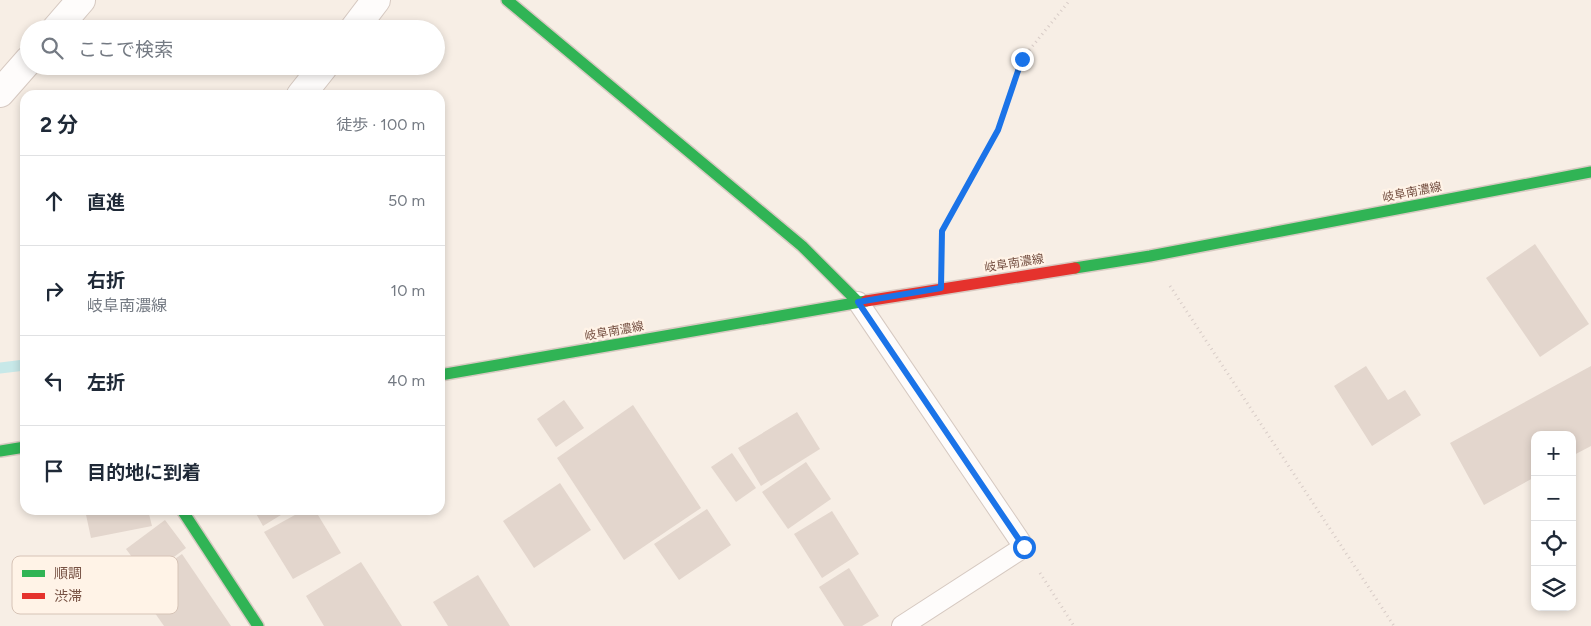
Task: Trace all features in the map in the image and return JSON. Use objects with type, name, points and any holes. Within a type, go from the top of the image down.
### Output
[{"type":"main road","points":[[507,0],[802,246],[858,302]]},
{"type":"main road","name":"岐阜南濃線","points":[[445,374],[941,288],[1150,256],[1591,172]]},
{"type":"main road","points":[[0,451],[20,448]]},
{"type":"main road","points":[[185,515],[258,626]]},
{"type":"street","points":[[64,20],[81,0]]},
{"type":"street","points":[[361,20],[376,0]]},
{"type":"street","points":[[0,93],[20,70]]},
{"type":"street","points":[[305,90],[317,75]]},
{"type":"lane","points":[[858,302],[1024,547],[902,626]]},
{"type":"path","points":[[941,288],[942,231],[998,130],[1022,59],[1070,0]]},
{"type":"path","points":[[1150,256],[1394,626]]},
{"type":"path","points":[[1024,547],[1074,626]]},
{"type":"building","points":[[1535,244],[1589,324],[1540,357],[1486,278]]},
{"type":"building","points":[[1366,366],[1388,400],[1405,390],[1421,415],[1372,446],[1334,386]]},
{"type":"building","points":[[1591,366],[1591,446],[1576,454],[1576,431],[1531,431],[1531,479],[1484,505],[1450,443]]},
{"type":"building","points":[[564,400],[584,428],[556,447],[537,419]]},
{"type":"building","points":[[633,405],[701,508],[624,560],[557,458]]},
{"type":"building","points":[[797,412],[820,449],[761,486],[738,448]]},
{"type":"building","points":[[732,453],[756,488],[736,502],[711,467]]},
{"type":"building","points":[[806,462],[831,499],[788,529],[762,492]]},
{"type":"building","points":[[560,483],[591,530],[534,568],[503,521]]},
{"type":"building","points":[[707,509],[731,545],[679,580],[654,544]]},
{"type":"building","points":[[832,511],[859,554],[822,578],[794,534]]},
{"type":"building","points":[[86,515],[149,515],[152,526],[91,538]]},
{"type":"building","points":[[257,515],[281,515],[263,526]]},
{"type":"building","points":[[295,515],[318,515],[341,553],[293,579],[264,532]]},
{"type":"building","points":[[165,520],[186,548],[175,556],[131,556],[126,549]]},
{"type":"building","points":[[182,554],[231,626],[164,626],[156,614],[178,614],[178,557]]},
{"type":"building","points":[[361,562],[402,626],[324,626],[306,596]]},
{"type":"building","points":[[849,568],[879,616],[862,626],[844,626],[819,587]]},
{"type":"building","points":[[478,575],[510,626],[448,626],[433,602]]},
{"type":"waterway","points":[[0,368],[20,366]]},
{"type":"traffic: fast","points":[[507,0],[802,246],[858,302]]},
{"type":"traffic: fast","points":[[1075,268],[1150,256],[1591,172]]},
{"type":"traffic: fast","points":[[445,374],[866,301]]},
{"type":"traffic: fast","points":[[0,451],[20,448]]},
{"type":"traffic: fast","points":[[185,515],[258,626]]},
{"type":"traffic: jam","points":[[866,301],[1075,268]]},
{"type":"route","points":[[1022,59],[998,130],[942,231],[941,288],[858,302],[1024,547]]}]
